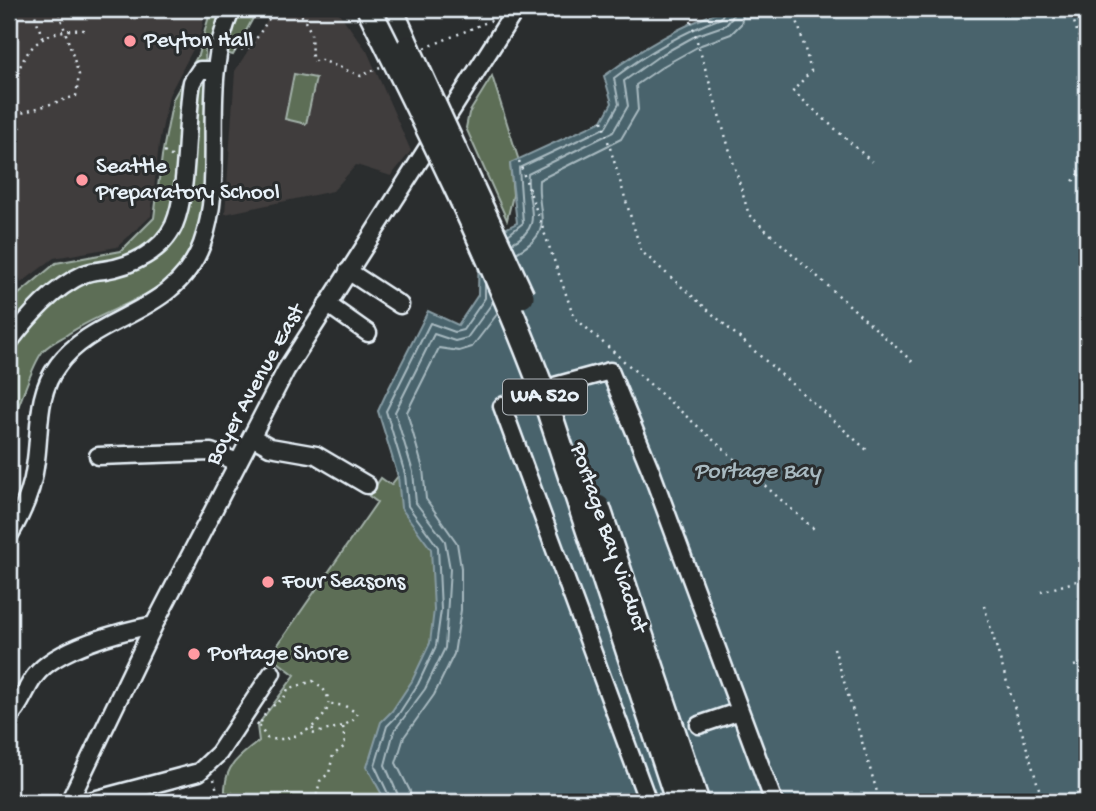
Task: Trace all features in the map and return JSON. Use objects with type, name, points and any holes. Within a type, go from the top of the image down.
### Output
[{"type":"highway","name":"WA 520","points":[[369,9],[462,200],[523,338],[678,802]]},
{"type":"highway","name":"Portage Bay Viaduct","points":[[391,9],[534,323],[697,802]]},
{"type":"street","points":[[9,536],[32,486],[41,400],[53,372],[78,345],[166,293],[187,271],[200,247],[209,210],[220,39],[232,9]]},
{"type":"street","name":"Boyer Avenue East","points":[[69,802],[154,625],[286,370],[516,9]]},
{"type":"street","points":[[9,342],[33,313],[71,282],[84,274],[139,259],[166,240],[175,222],[180,197],[192,82],[200,70],[216,69]]},
{"type":"street","points":[[348,271],[400,305]]},
{"type":"street","points":[[327,304],[368,333]]},
{"type":"street","points":[[648,802],[502,406],[551,387],[610,371],[652,471],[774,802]]},
{"type":"street","points":[[252,437],[270,447],[316,455],[367,485]]},
{"type":"street","points":[[98,456],[211,453],[238,462]]},
{"type":"street","points":[[9,717],[36,674],[49,663],[114,632],[154,625]]},
{"type":"street","points":[[86,802],[199,772],[219,753],[272,673]]},
{"type":"street","points":[[699,725],[740,711]]},
{"type":"path","points":[[33,9],[43,40]]},
{"type":"path","points":[[9,117],[76,96],[79,75],[58,9]]},
{"type":"path","points":[[231,51],[251,47],[275,9]]},
{"type":"path","points":[[298,9],[311,32],[312,59],[318,60]]},
{"type":"path","points":[[794,9],[811,71],[793,91],[872,162]]},
{"type":"path","points":[[1070,9],[1087,63]]},
{"type":"path","points":[[691,21],[749,215],[916,365]]},
{"type":"path","points":[[20,128],[13,94],[16,76],[24,58],[43,40],[65,30],[85,30]]},
{"type":"path","points":[[602,121],[641,251],[868,451]]},
{"type":"path","points":[[164,152],[176,157]]},
{"type":"path","points":[[519,161],[574,317],[814,529]]},
{"type":"path","points":[[1073,181],[1087,166]]},
{"type":"path","points":[[1041,592],[1087,578]]},
{"type":"path","points":[[984,606],[1043,802]]},
{"type":"path","points":[[834,648],[880,802]]},
{"type":"path","points":[[1074,666],[1087,662]]},
{"type":"path","points":[[313,681],[315,676]]},
{"type":"path","points":[[242,715],[259,726],[267,738],[283,741],[313,728],[325,716],[329,704],[324,691],[313,681]]},
{"type":"path","points":[[259,726],[267,710],[284,698],[288,689],[313,681]]},
{"type":"path","points":[[313,728],[312,734],[343,726],[355,719],[357,713],[345,706],[329,704]]},
{"type":"path","points":[[315,802],[320,781],[329,773],[331,759],[345,746],[343,726]]},
{"type":"path","points":[[207,765],[220,802]]},
{"type":"path","points":[[219,794],[233,792]]},
{"type":"shaded area","name":"Seattle Preparatory School","points":[[9,9],[206,9],[201,34],[169,95],[159,144],[151,216],[117,247],[54,258],[21,283],[9,241]]},
{"type":"shaded area","name":"Seattle Preparatory School","points":[[274,9],[336,9],[367,51],[411,151],[391,176],[356,165],[333,191],[225,214],[235,71]]},
{"type":"green space","points":[[211,9],[258,9],[233,55],[205,47],[206,184],[198,235],[191,253],[179,269],[150,292],[81,326],[45,349],[35,364],[15,414],[9,417],[9,283],[15,281],[19,294],[56,263],[121,251],[154,218],[173,99],[198,55]]},
{"type":"green space","points":[[294,74],[316,78],[306,124],[285,119]]},
{"type":"green space","points":[[492,76],[519,161],[510,163],[513,195],[507,220],[466,128],[469,113]]},
{"type":"green space","points":[[384,427],[667,802],[225,802],[228,773],[236,760],[259,741],[257,726],[295,675],[270,656],[377,502],[369,496],[381,478],[391,485],[398,476]]},
{"type":"water","name":"Portage Bay","points":[[727,9],[1087,9],[1087,802],[386,802],[367,767],[381,722],[392,711],[412,681],[430,643],[434,610],[431,549],[401,508],[398,476],[378,411],[385,396],[428,311],[458,325],[478,295],[479,242],[517,223],[510,163],[602,121],[612,103],[604,76],[663,38]]},
{"type":"place","name":"Peyton Hall","points":[[130,41]]},
{"type":"place","name":"Seattle Preparatory School","points":[[82,180]]},
{"type":"place","name":"Four Seasons","points":[[268,582]]},
{"type":"place","name":"Portage Shore","points":[[194,654]]}]
